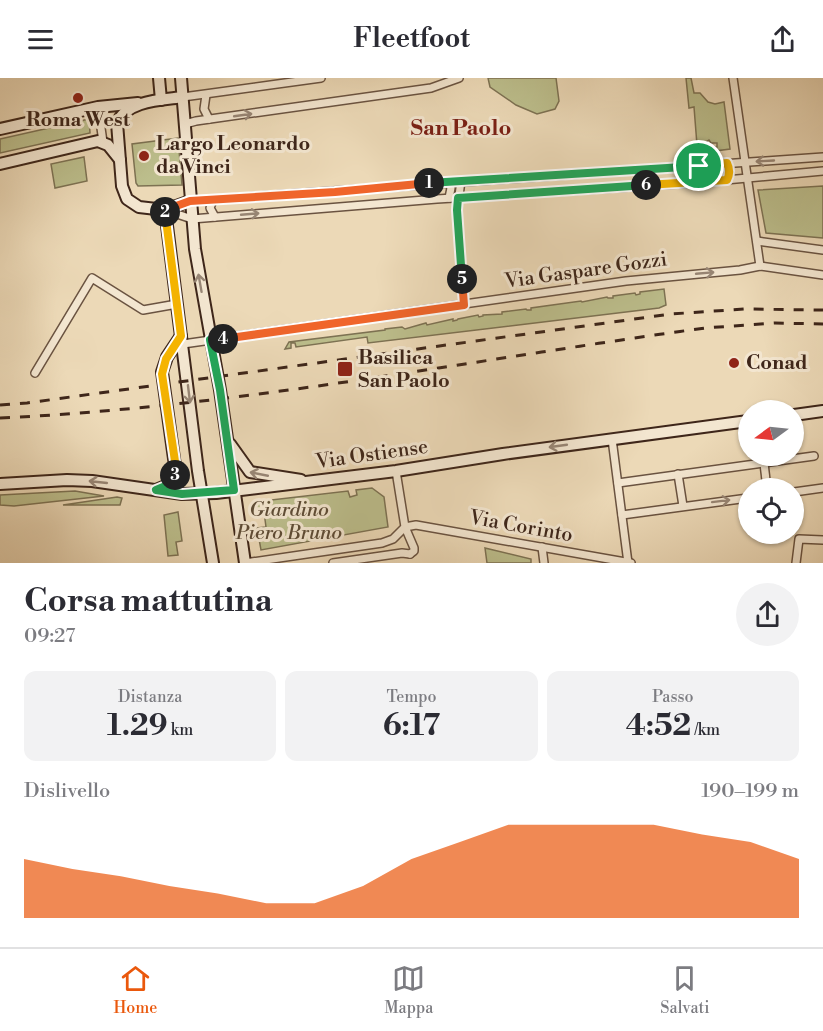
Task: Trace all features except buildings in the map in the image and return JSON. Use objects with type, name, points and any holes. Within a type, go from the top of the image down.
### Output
[{"type":"street","points":[[159,78],[161,100]]},
{"type":"street","points":[[181,78],[192,219],[245,563],[382,543],[393,539],[405,527]]},
{"type":"street","points":[[0,129],[98,107],[206,95],[321,78]]},
{"type":"street","points":[[185,124],[457,78]]},
{"type":"street","points":[[733,78],[760,266]]},
{"type":"street","points":[[206,95],[204,109],[209,119]]},
{"type":"street","points":[[146,102],[128,110],[117,120],[123,191],[127,199],[139,207],[165,210],[192,219],[823,171]]},
{"type":"street","points":[[98,107],[103,142],[120,160]]},
{"type":"street","points":[[0,164],[51,150],[95,141],[103,142]]},
{"type":"street","points":[[165,210],[190,201],[823,157]]},
{"type":"street","points":[[727,163],[730,171],[727,180]]},
{"type":"street","points":[[461,181],[457,210],[464,305]]},
{"type":"street","points":[[448,182],[451,188],[449,198]]},
{"type":"street","points":[[213,200],[210,208],[214,217]]},
{"type":"street","points":[[165,210],[213,563]]},
{"type":"street","points":[[757,241],[823,250]]},
{"type":"street","name":"Via Gaspare Gozzi","points":[[182,340],[210,340],[626,281],[760,266],[823,275]]},
{"type":"street","points":[[35,373],[92,278],[143,310],[177,304]]},
{"type":"street","points":[[156,490],[168,485],[176,473],[162,374],[166,359],[182,340]]},
{"type":"street","points":[[804,414],[823,411]]},
{"type":"street","name":"Via Ostiense","points":[[0,484],[86,481],[182,494],[202,494],[396,471],[738,422]]},
{"type":"street","points":[[612,439],[629,563]]},
{"type":"street","points":[[228,441],[250,472],[306,482]]},
{"type":"street","points":[[804,457],[814,456]]},
{"type":"street","points":[[618,483],[741,466]]},
{"type":"street","points":[[396,471],[405,527],[414,548],[410,554]]},
{"type":"street","points":[[678,474],[683,506]]},
{"type":"street","points":[[804,491],[823,488]]},
{"type":"street","points":[[622,515],[738,499]]},
{"type":"street","name":"Via Corinto","points":[[405,527],[416,525],[629,563]]},
{"type":"street","points":[[796,563],[799,538],[823,540]]},
{"type":"street","points":[[542,547],[544,563]]},
{"type":"street","points":[[333,563],[402,553],[410,554]]},
{"type":"street","points":[[410,554],[411,563]]},
{"type":"green space","points":[[488,78],[556,78],[559,101],[555,109],[537,114],[516,105],[490,87]]},
{"type":"green space","points":[[686,78],[691,78],[694,93],[700,93],[708,102],[715,104],[724,102],[730,149],[700,153],[717,147],[717,143],[711,143],[709,140],[698,147],[697,145],[694,107],[689,108]]},
{"type":"green space","points":[[89,119],[90,133],[0,153],[0,139]]},
{"type":"green space","points":[[178,138],[182,185],[138,186],[132,144]]},
{"type":"green space","points":[[84,157],[87,181],[55,188],[51,164]]},
{"type":"green space","points":[[823,186],[823,238],[766,233],[758,190]]},
{"type":"green space","points":[[664,289],[666,305],[659,308],[368,343],[367,337],[296,347],[295,343],[291,343],[291,348],[285,349],[289,342],[402,327],[405,329],[426,323],[427,325],[478,315],[479,317],[502,314],[502,312],[531,310],[531,308],[613,298],[613,296],[635,293],[636,295],[640,292]]},
{"type":"green space","name":"Giardino Piero Bruno","points":[[372,488],[384,497],[388,527],[261,550],[257,528],[266,527],[264,512],[254,513],[253,502],[348,491],[350,497],[357,495],[356,490]]},
{"type":"green space","points":[[75,491],[104,496],[14,506],[0,505],[0,495]]},
{"type":"green space","points":[[122,498],[120,505],[63,505]]},
{"type":"green space","points":[[178,512],[182,541],[176,542],[178,555],[168,556],[164,515]]},
{"type":"green space","points":[[485,548],[531,559],[531,563],[487,563]]},
{"type":"railway","points":[[0,405],[671,314],[744,309],[823,310]]},
{"type":"railway","points":[[0,418],[177,404],[265,393],[705,328],[775,323],[823,324]]},
{"type":"place","name":"Roma West","points":[[78,98]]},
{"type":"place","name":"Largo Leonardo da Vinci","points":[[144,156]]},
{"type":"place","name":"Conad","points":[[734,363]]},
{"type":"place","name":"Basilica San Paolo","points":[[345,369]]},
{"type":"district","name":"San Paolo","points":[[461,128]]},
{"type":"route","points":[[727,163],[729,176],[727,180],[693,183],[458,198],[464,305],[210,340],[220,390],[234,490],[182,494],[156,490],[168,485],[176,473],[162,374],[166,359],[181,336],[165,210],[190,201],[335,192],[436,182],[699,166],[727,163]]}]
